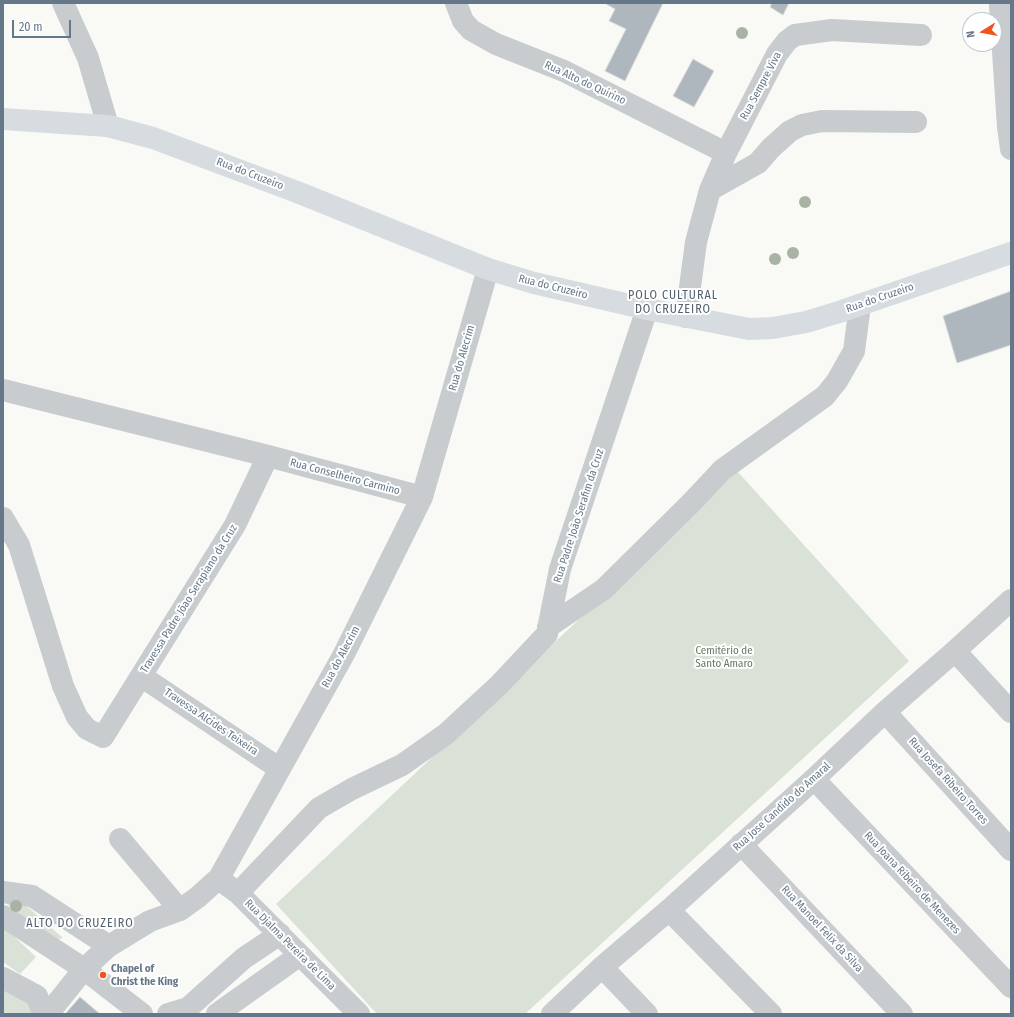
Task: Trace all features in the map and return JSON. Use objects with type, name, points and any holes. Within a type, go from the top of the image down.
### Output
[{"type":"main road","name":"Rua do Cruzeiro","points":[[3,119],[108,126],[160,140],[297,192],[488,269],[534,283],[647,309],[750,329],[773,328],[806,322],[1011,253]]},
{"type":"street","points":[[63,3],[88,58],[108,126]]},
{"type":"street","name":"Rua Alto do Quirino","points":[[456,3],[463,21],[471,30],[496,44],[564,71],[726,153]]},
{"type":"street","points":[[1000,6],[1008,127],[1011,149]]},
{"type":"street","name":"Rua Sempre Viva","points":[[686,317],[696,242],[710,190],[726,153],[777,54],[787,41],[795,35],[832,30],[921,35]]},
{"type":"street","points":[[710,190],[758,163],[790,130],[802,125],[822,121],[916,122]]},
{"type":"street","name":"Rua do Alecrim","points":[[48,1014],[84,969],[109,946],[150,922],[180,910],[198,897],[219,878],[344,654],[422,497],[488,269]]},
{"type":"street","points":[[548,627],[604,589],[692,502],[722,470],[825,396],[837,381],[854,351],[860,305]]},
{"type":"street","name":"Rua Padre João Serafim da Cruz","points":[[238,893],[319,808],[352,789],[402,765],[446,734],[499,685],[546,634],[560,569],[647,309]]},
{"type":"street","name":"Rua Conselheiro Carmino","points":[[3,390],[268,456],[422,497]]},
{"type":"street","name":"Travessa Padre Jõao Serapiano da Cruz","points":[[3,518],[20,545],[63,686],[77,716],[87,729],[103,738],[235,525],[268,456]]},
{"type":"street","name":"Rua Jose Candido do Amaral","points":[[552,1014],[602,967],[669,910],[814,779],[885,712],[1011,600]]},
{"type":"street","points":[[955,651],[1011,712]]},
{"type":"street","name":"Travessa Alcides Teixeira","points":[[141,676],[280,769]]},
{"type":"street","name":"Rua Josefa Ribeiro Torres","points":[[885,712],[1011,850]]},
{"type":"street","name":"Rua Joana Ribeiro de Menezes","points":[[814,779],[1011,987]]},
{"type":"street","points":[[120,839],[180,910]]},
{"type":"street","name":"Rua Manoel Felix da Silva","points":[[741,844],[902,1014]]},
{"type":"street","name":"Rua Djalma Pereira de Lima","points":[[219,878],[238,893],[359,1014]]},
{"type":"street","points":[[3,892],[32,896],[109,946]]},
{"type":"street","points":[[669,910],[771,1014]]},
{"type":"street","points":[[3,916],[84,969],[142,1014]]},
{"type":"street","points":[[168,1014],[188,1008],[244,958],[280,934]]},
{"type":"street","points":[[217,1014],[300,955]]},
{"type":"street","points":[[602,967],[647,1014]]},
{"type":"street","points":[[3,978],[37,996],[43,1014]]},
{"type":"green space","name":"Cemitério de Santo Amaro","points":[[737,471],[909,661],[525,1014],[377,1014],[276,904]]},
{"type":"green space","points":[[12,893],[63,938],[55,940],[4,902]]},
{"type":"green space","points":[[3,926],[36,957],[20,974],[3,962]]},
{"type":"green space","points":[[3,985],[34,1005],[34,1014],[3,1014]]},
{"type":"building","points":[[663,3],[625,81],[605,71],[626,29],[609,21],[615,9],[606,4]]},
{"type":"building","points":[[772,3],[789,3],[783,15],[770,7]]},
{"type":"building","points":[[693,59],[714,71],[694,107],[673,96]]},
{"type":"building","points":[[1011,291],[1011,345],[957,363],[943,316]]},
{"type":"building","points":[[80,997],[100,1014],[65,1014]]},
{"type":"place","name":"Chapel of Christ the King","points":[[103,975]]},
{"type":"district","name":"POLO CULTURAL DO CRUZEIRO","points":[[673,303]]},
{"type":"district","name":"ALTO DO CRUZEIRO","points":[[80,924]]}]
